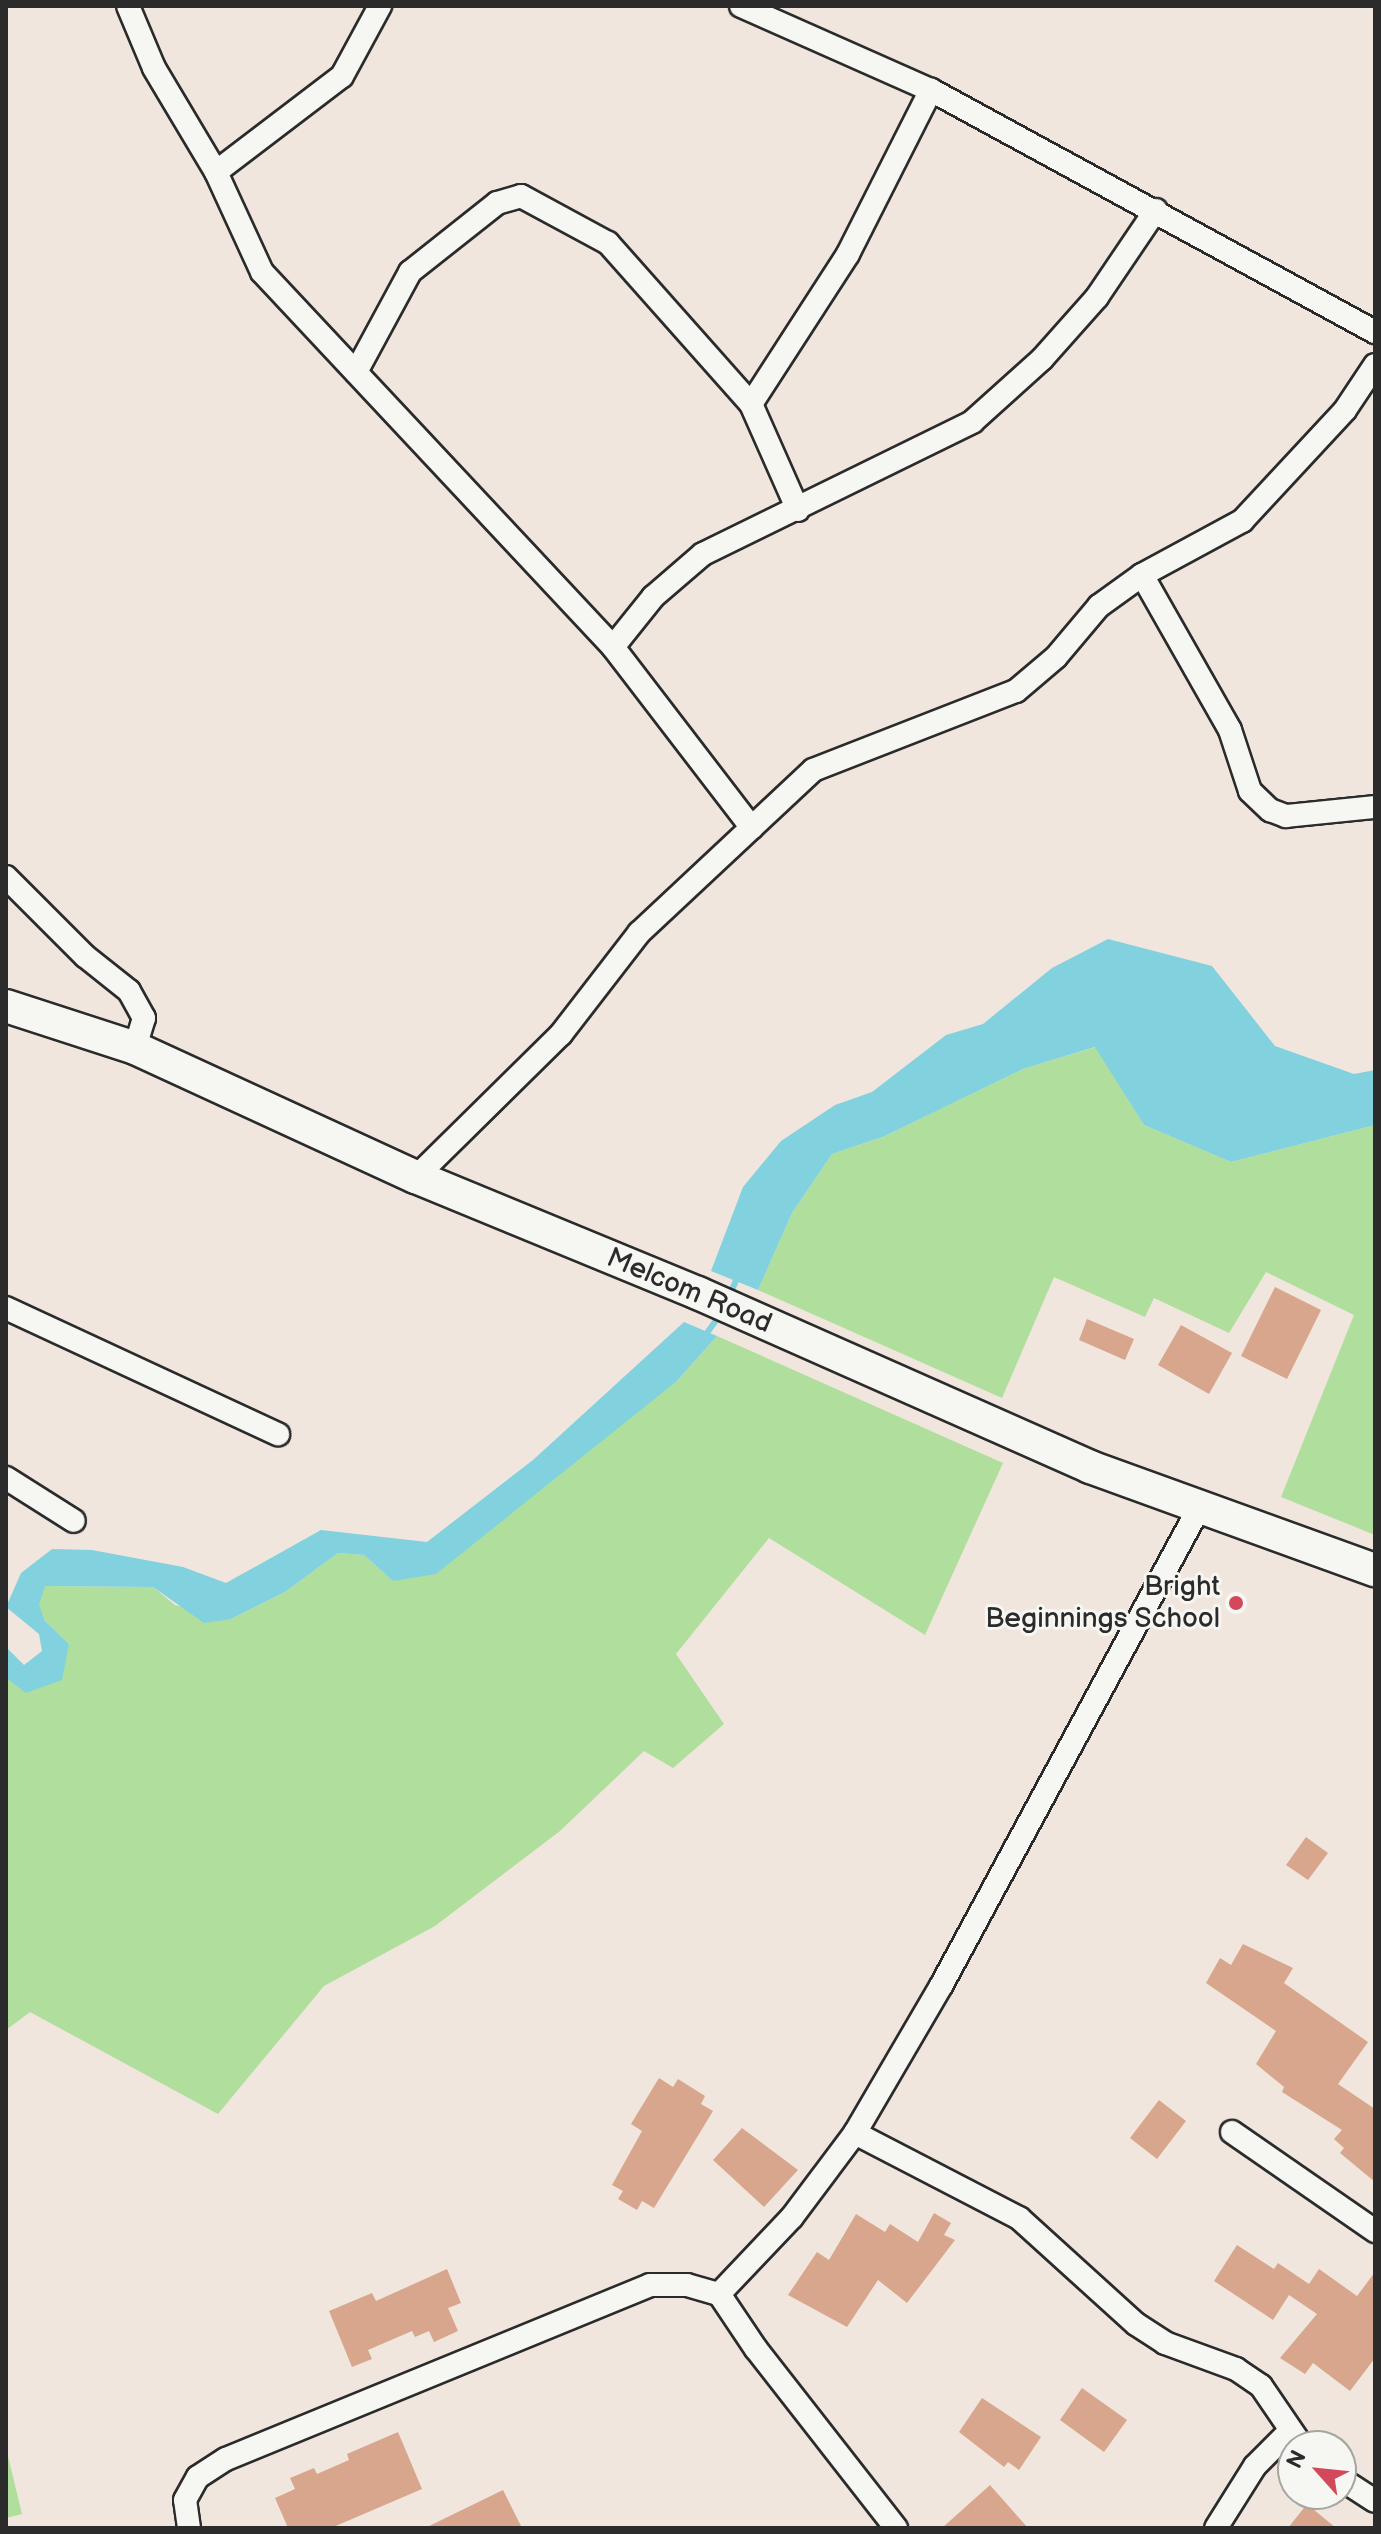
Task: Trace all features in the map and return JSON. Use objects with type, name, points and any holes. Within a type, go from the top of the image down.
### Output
[{"type":"main road","name":"Melcom Road","points":[[6,1006],[135,1048],[416,1177],[698,1293],[946,1406],[1199,1508],[1375,1570]]},
{"type":"street","points":[[128,6],[154,68],[216,172],[262,272],[613,647],[752,828]]},
{"type":"street","points":[[216,172],[342,76],[380,6]]},
{"type":"street","points":[[741,6],[931,90],[1375,332]]},
{"type":"street","points":[[751,404],[848,254],[931,90]]},
{"type":"street","points":[[356,372],[410,272],[497,203],[521,196],[608,243],[751,404],[798,510]]},
{"type":"street","points":[[613,647],[653,597],[703,554],[972,422],[1042,359],[1097,297],[1156,210]]},
{"type":"street","points":[[416,1177],[561,1034],[639,933],[813,770],[1016,691],[1056,657],[1099,606],[1142,575],[1242,521],[1345,410],[1375,365]]},
{"type":"street","points":[[1142,575],[1230,730],[1250,791],[1270,810],[1286,816],[1375,807]]},
{"type":"street","points":[[6,877],[85,956],[129,991],[144,1018],[135,1048]]},
{"type":"street","points":[[6,1308],[278,1434]]},
{"type":"street","points":[[6,1478],[74,1521]]},
{"type":"street","points":[[719,2294],[792,2217],[855,2133],[941,1986],[1199,1508]]},
{"type":"street","points":[[1232,2132],[1375,2231]]},
{"type":"street","points":[[855,2133],[1019,2218],[1136,2324],[1165,2343],[1236,2369],[1261,2386],[1284,2415],[1291,2430]]},
{"type":"street","points":[[189,2528],[185,2500],[198,2477],[226,2459],[650,2285],[687,2285],[719,2294],[811,2422],[896,2528]]},
{"type":"street","points":[[1216,2528],[1255,2466],[1277,2451]]},
{"type":"street","points":[[1357,2489],[1375,2501]]},
{"type":"green space","points":[[1096,1047],[1144,1125],[1231,1162],[1375,1125],[1375,1535],[1281,1497],[1354,1315],[1266,1272],[1229,1333],[1154,1298],[1145,1317],[1054,1277],[1002,1398],[758,1290],[792,1213],[832,1154],[885,1136],[1023,1069]]},
{"type":"green space","points":[[717,1336],[1003,1463],[925,1635],[769,1538],[676,1654],[724,1724],[673,1768],[644,1751],[560,1831],[435,1926],[324,1986],[218,2114],[30,2012],[6,2030],[6,1678],[27,1693],[69,1644],[45,1621],[38,1605],[45,1586],[153,1587],[175,1605],[231,1619],[285,1592],[338,1553],[364,1555],[393,1581],[677,1381]]},
{"type":"green space","points":[[6,2448],[22,2514],[6,2518]]},
{"type":"water","points":[[1108,939],[1212,966],[1275,1046],[1354,1074],[1375,1070],[1375,1125],[1231,1162],[1144,1125],[1095,1047],[1023,1069],[885,1136],[832,1154],[792,1213],[758,1290],[711,1271],[743,1187],[781,1141],[835,1105],[872,1092],[946,1035],[983,1024],[1052,968]]},
{"type":"water","points":[[684,1322],[717,1336],[677,1381],[436,1574],[393,1581],[364,1555],[338,1553],[285,1592],[231,1619],[204,1623],[153,1587],[45,1586],[39,1605],[45,1621],[69,1644],[62,1680],[26,1693],[6,1678],[6,1647],[24,1665],[42,1651],[39,1634],[6,1607],[21,1573],[52,1549],[92,1550],[183,1567],[226,1583],[321,1530],[427,1542],[533,1460]]},
{"type":"building","points":[[1275,1287],[1321,1310],[1287,1379],[1241,1356]]},
{"type":"building","points":[[1087,1319],[1134,1339],[1125,1360],[1079,1340]]},
{"type":"building","points":[[1181,1325],[1232,1353],[1209,1394],[1158,1365]]},
{"type":"building","points":[[1306,1837],[1328,1853],[1308,1880],[1286,1865]]},
{"type":"building","points":[[1243,1944],[1293,1968],[1284,1983],[1368,2042],[1338,2084],[1375,2109],[1375,2182],[1340,2153],[1344,2148],[1334,2139],[1342,2130],[1282,2092],[1284,2087],[1256,2064],[1276,2031],[1206,1983],[1220,1958],[1231,1965]]},
{"type":"building","points":[[659,2078],[673,2087],[678,2079],[705,2096],[701,2104],[713,2111],[654,2208],[642,2201],[637,2210],[618,2199],[623,2191],[612,2185],[642,2131],[631,2124]]},
{"type":"building","points":[[1159,2100],[1186,2121],[1157,2159],[1130,2138]]},
{"type":"building","points":[[742,2128],[798,2170],[764,2207],[713,2160]]},
{"type":"building","points":[[934,2213],[951,2223],[944,2235],[955,2240],[907,2303],[878,2280],[847,2327],[788,2295],[817,2252],[829,2260],[856,2214],[885,2232],[890,2224],[918,2242]]},
{"type":"building","points":[[1237,2245],[1274,2269],[1278,2263],[1309,2284],[1319,2269],[1357,2296],[1375,2272],[1375,2358],[1350,2391],[1313,2363],[1305,2374],[1280,2358],[1317,2314],[1289,2295],[1273,2320],[1214,2281]]},
{"type":"building","points":[[447,2269],[461,2303],[448,2308],[458,2331],[434,2342],[429,2331],[415,2337],[412,2331],[368,2350],[372,2359],[352,2367],[329,2311],[372,2293],[376,2301]]},
{"type":"building","points":[[1082,2388],[1127,2420],[1104,2452],[1060,2420]]},
{"type":"building","points":[[982,2398],[1041,2437],[1019,2470],[1008,2462],[1004,2467],[959,2432]]},
{"type":"building","points":[[398,2432],[422,2489],[331,2528],[288,2528],[275,2498],[295,2489],[290,2478],[314,2468],[317,2474],[349,2460],[347,2454]]},
{"type":"building","points":[[990,2485],[1028,2528],[942,2528]]},
{"type":"building","points":[[503,2490],[522,2528],[425,2528]]},
{"type":"building","points":[[1302,2510],[1314,2510],[1336,2528],[1288,2528]]},
{"type":"waterway","points":[[729,1297],[739,1274]]},
{"type":"waterway","points":[[704,1337],[721,1314]]},
{"type":"place","name":"Bright Beginnings School","points":[[1236,1603]]}]
